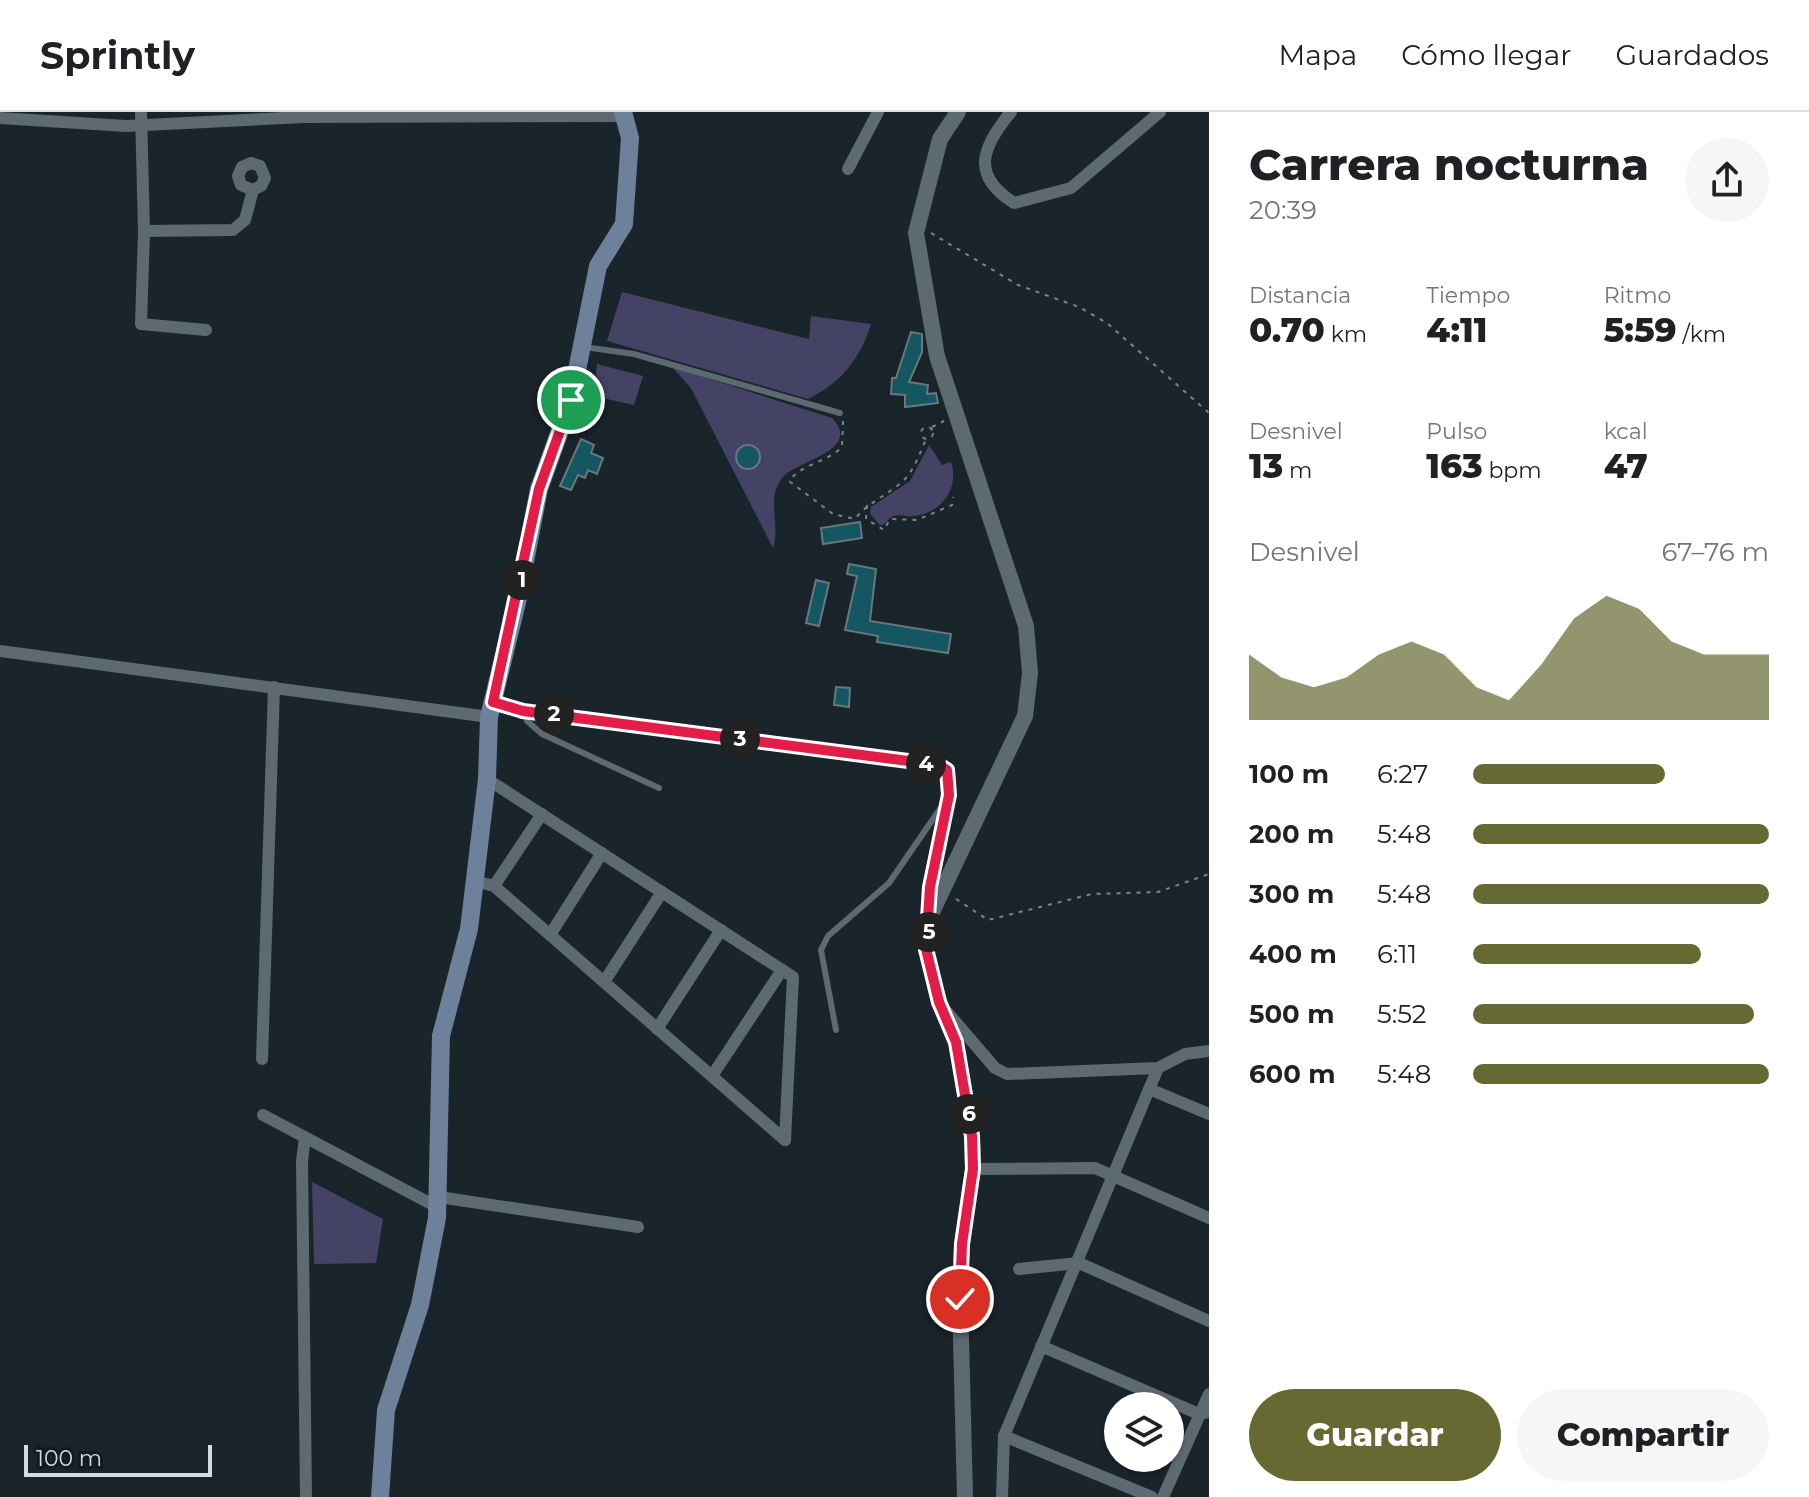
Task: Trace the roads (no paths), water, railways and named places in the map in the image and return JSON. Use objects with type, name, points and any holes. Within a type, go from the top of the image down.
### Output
[{"type":"main road","points":[[380,1497],[386,1410],[420,1305],[439,1202],[441,1036],[469,929],[487,779],[491,710],[539,489],[571,400],[598,266],[624,224],[630,138],[624,114]]},
{"type":"street","points":[[848,169],[878,112]]},
{"type":"street","points":[[932,912],[1008,760],[1025,716],[1030,673],[1026,626],[937,356],[916,233],[940,139],[958,112]]},
{"type":"street","points":[[1011,112],[984,157],[983,172],[992,187],[1014,203],[1071,188],[1160,112]]},
{"type":"street","points":[[0,118],[624,114]]},
{"type":"street","points":[[141,118],[144,231],[141,324],[206,330]]},
{"type":"street","points":[[144,231],[233,230],[245,220],[253,190]]},
{"type":"street","points":[[0,651],[274,687],[523,711],[939,765],[947,770],[949,795],[930,887],[932,912],[926,949],[939,1002],[956,1042],[964,1081],[973,1169],[962,1244],[960,1299],[965,1497]]},
{"type":"street","points":[[262,1059],[274,687]]},
{"type":"street","points":[[475,881],[494,886],[785,1140],[793,977],[487,779]]},
{"type":"street","points":[[494,886],[542,814]]},
{"type":"street","points":[[550,935],[602,853]]},
{"type":"street","points":[[604,982],[662,892]]},
{"type":"street","points":[[657,1029],[721,930]]},
{"type":"street","points":[[712,1076],[782,970]]},
{"type":"street","points":[[939,1002],[995,1068],[1007,1074],[1158,1068],[1185,1054],[1209,1051]]},
{"type":"street","points":[[1002,1497],[1004,1436],[1079,1263],[1098,1207],[1158,1068]]},
{"type":"street","points":[[1149,1089],[1209,1114]]},
{"type":"street","points":[[263,1115],[439,1202],[638,1227]]},
{"type":"street","points":[[305,1138],[302,1161],[306,1497]]},
{"type":"street","points":[[973,1169],[1095,1168],[1209,1218]]},
{"type":"street","points":[[1019,1269],[1079,1263],[1209,1321]]},
{"type":"street","points":[[1041,1346],[1204,1413]]},
{"type":"street","points":[[1163,1497],[1204,1413],[1209,1394]]},
{"type":"street","points":[[1004,1436],[1152,1497]]},
{"type":"lane","points":[[581,347],[634,354],[840,413]]},
{"type":"lane","points":[[523,711],[527,721],[542,734],[659,788]]},
{"type":"lane","points":[[836,1030],[822,968],[821,950],[824,943],[828,936],[889,883],[949,795]]}]
